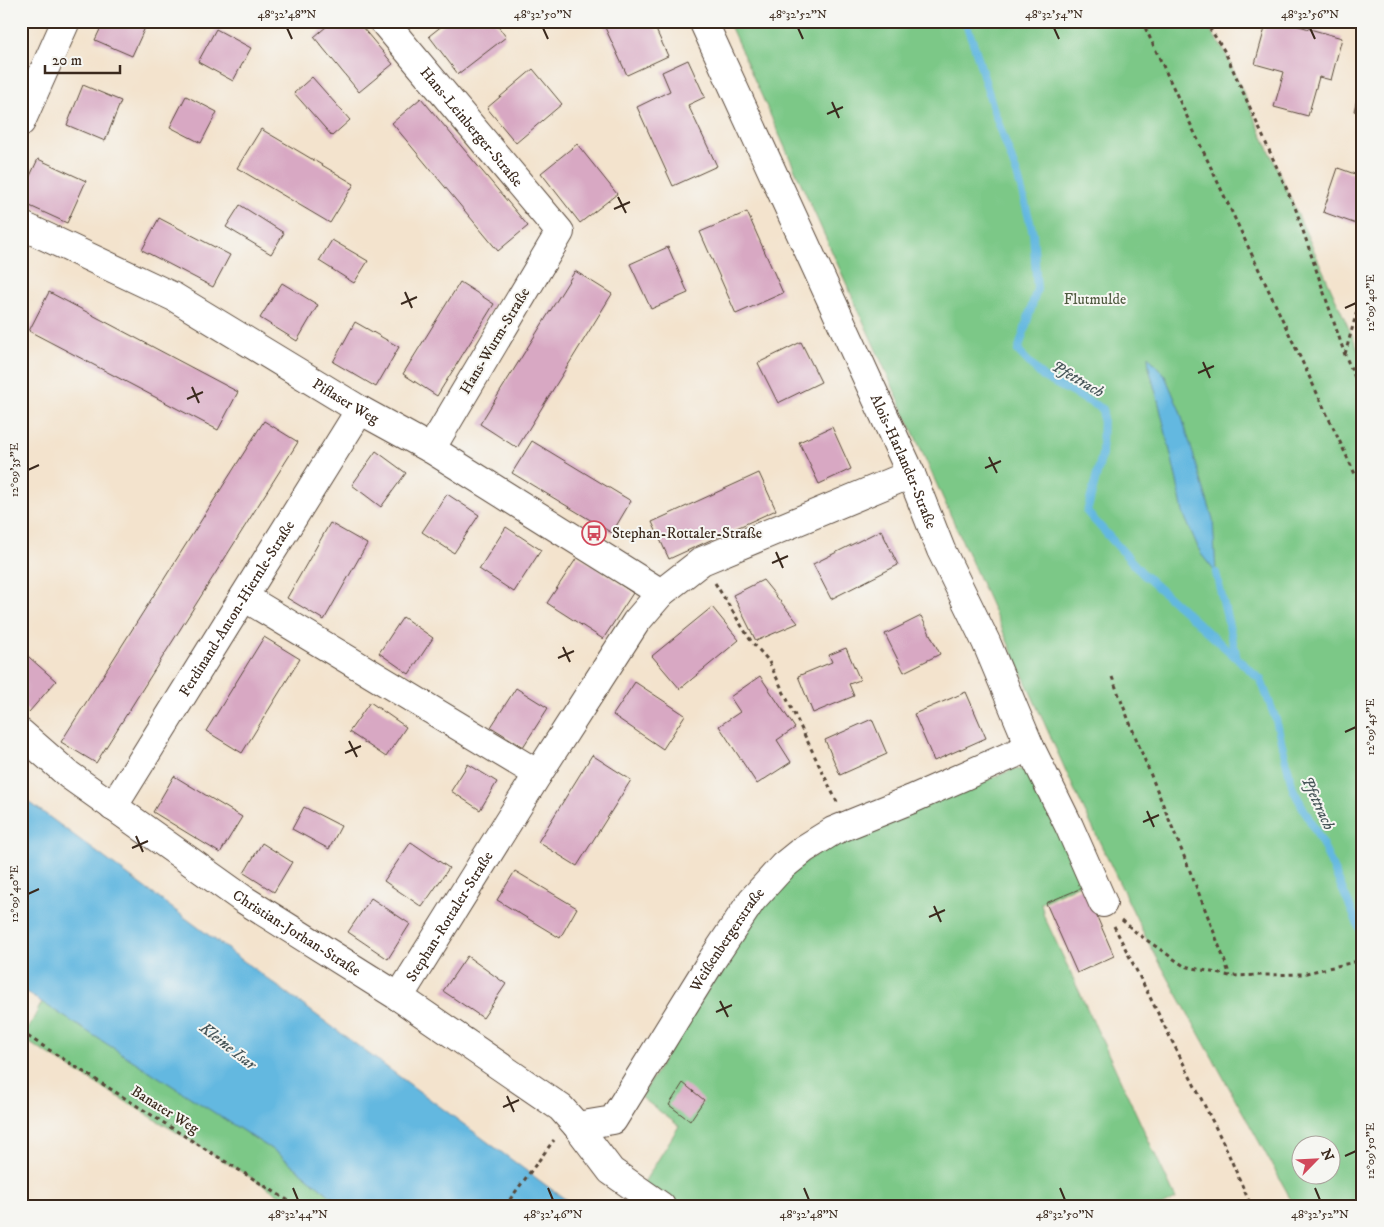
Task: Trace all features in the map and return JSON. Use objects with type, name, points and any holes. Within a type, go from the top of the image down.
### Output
[{"type":"street","points":[[21,122],[66,21]]},
{"type":"street","name":"Hans-Leinberger-Straße","points":[[382,21],[560,232]]},
{"type":"street","name":"Alois-Harlander-Straße","points":[[704,21],[911,474],[942,550],[986,642],[1030,746],[1069,826],[1103,903]]},
{"type":"street","name":"Piflaser Weg","points":[[21,225],[174,297],[360,410],[431,449],[661,594]]},
{"type":"street","name":"Hans-Wurm-Straße","points":[[431,449],[560,232]]},
{"type":"street","name":"Ferdinand-Anton-Hiernle-Straße","points":[[113,807],[360,410]]},
{"type":"street","name":"Stephan-Rottaler-Straße","points":[[399,997],[538,774],[636,622],[661,594],[702,562],[911,474]]},
{"type":"street","points":[[244,597],[538,774]]},
{"type":"street","name":"Christian-Jorhan-Straße","points":[[21,733],[69,775],[243,899],[399,997],[561,1108],[577,1126]]},
{"type":"street","name":"Weißenbergerstraße","points":[[577,1126],[613,1120],[706,968],[752,900],[783,866],[804,849],[833,831],[912,799],[1030,746]]},
{"type":"street","points":[[577,1126],[611,1171],[661,1206]]},
{"type":"path","points":[[1142,21],[1363,491]]},
{"type":"path","points":[[1205,21],[1224,52],[1296,210],[1345,355],[1363,395]]},
{"type":"path","points":[[1345,355],[1363,290]]},
{"type":"path","points":[[702,562],[751,641],[768,660],[849,825]]},
{"type":"path","points":[[1112,677],[1212,926],[1230,976]]},
{"type":"path","points":[[1103,903],[1138,934],[1184,966],[1230,976],[1302,974],[1361,961]]},
{"type":"path","points":[[1103,903],[1225,1146],[1251,1206]]},
{"type":"path","name":"Banater Weg","points":[[21,1032],[297,1206]]},
{"type":"path","points":[[505,1206],[551,1142]]},
{"type":"green space","name":"Flutmulde","points":[[728,21],[1204,21],[1225,52],[1363,360],[1363,1206],[1293,1206],[1146,938],[1074,789]]},
{"type":"green space","points":[[1014,769],[1031,771],[1085,881],[1041,903],[1044,916],[1176,1199],[1161,1206],[675,1206],[643,1184],[679,1126],[641,1097],[754,915],[780,878],[836,842]]},
{"type":"green space","points":[[42,1002],[279,1154],[343,1206],[298,1206],[23,1039]]},
{"type":"water","points":[[1148,356],[1165,376],[1180,411],[1213,519],[1216,573],[1201,554],[1183,513],[1159,404],[1149,368]]},
{"type":"water","name":"Kleine Isar","points":[[21,796],[575,1206],[343,1206],[279,1154],[21,989]]},
{"type":"building","points":[[104,21],[148,21],[132,56],[95,40]]},
{"type":"building","points":[[333,21],[357,21],[393,64],[359,92],[314,37]]},
{"type":"building","points":[[448,21],[494,21],[506,37],[458,74],[429,36]]},
{"type":"building","points":[[602,21],[652,21],[668,56],[627,75]]},
{"type":"building","points":[[1267,21],[1281,21],[1342,38],[1331,80],[1319,77],[1308,116],[1274,107],[1284,72],[1255,64]]},
{"type":"building","points":[[216,29],[251,48],[233,81],[198,62]]},
{"type":"building","points":[[688,60],[705,97],[688,105],[717,166],[673,186],[637,107],[670,91],[662,72]]},
{"type":"building","points":[[533,69],[562,104],[516,143],[487,108]]},
{"type":"building","points":[[312,77],[350,120],[332,136],[294,93]]},
{"type":"building","points":[[1363,79],[1363,113],[1354,111]]},
{"type":"building","points":[[83,85],[121,101],[105,141],[67,125]]},
{"type":"building","points":[[186,96],[217,112],[201,143],[170,127]]},
{"type":"building","points":[[421,98],[528,226],[498,251],[392,123]]},
{"type":"building","points":[[261,129],[354,184],[330,223],[237,168]]},
{"type":"building","points":[[577,144],[617,194],[580,223],[541,173]]},
{"type":"building","points":[[38,159],[86,181],[67,223],[21,202],[21,195]]},
{"type":"building","points":[[1338,168],[1363,177],[1363,215],[1359,225],[1323,212]]},
{"type":"building","points":[[240,205],[284,233],[271,254],[226,227]]},
{"type":"building","points":[[747,212],[783,293],[736,314],[700,232]]},
{"type":"building","points":[[159,218],[230,255],[213,287],[142,250]]},
{"type":"building","points":[[332,240],[368,261],[354,283],[319,261]]},
{"type":"building","points":[[668,247],[688,293],[651,309],[630,264]]},
{"type":"building","points":[[575,271],[612,294],[517,448],[480,424]]},
{"type":"building","points":[[460,282],[494,304],[437,396],[403,374]]},
{"type":"building","points":[[282,283],[318,305],[297,341],[260,318]]},
{"type":"building","points":[[49,292],[238,392],[218,430],[29,331]]},
{"type":"building","points":[[355,322],[399,347],[376,387],[333,362]]},
{"type":"building","points":[[801,342],[821,382],[778,403],[758,363]]},
{"type":"building","points":[[264,421],[298,442],[96,763],[61,742]]},
{"type":"building","points":[[832,427],[851,469],[819,484],[799,442]]},
{"type":"building","points":[[532,441],[631,501],[612,533],[512,473]]},
{"type":"building","points":[[376,451],[406,473],[381,507],[352,485]]},
{"type":"building","points":[[759,473],[776,510],[669,559],[652,522]]},
{"type":"building","points":[[447,494],[479,515],[454,553],[422,532]]},
{"type":"building","points":[[330,523],[367,544],[324,620],[287,598]]},
{"type":"building","points":[[506,527],[541,550],[514,592],[479,569]]},
{"type":"building","points":[[881,530],[898,565],[831,599],[813,564]]},
{"type":"building","points":[[578,556],[633,593],[603,639],[547,603]]},
{"type":"building","points":[[763,580],[798,623],[756,641],[733,595]]},
{"type":"building","points":[[712,607],[739,640],[680,689],[652,656]]},
{"type":"building","points":[[921,616],[940,654],[904,672],[885,634]]},
{"type":"building","points":[[403,617],[433,638],[409,674],[379,653]]},
{"type":"building","points":[[264,637],[300,659],[242,753],[206,731]]},
{"type":"building","points":[[846,648],[860,680],[849,684],[854,696],[813,713],[798,676],[832,662],[829,655]]},
{"type":"building","points":[[21,650],[56,681],[29,712],[21,706]]},
{"type":"building","points":[[760,676],[795,728],[777,740],[791,762],[757,784],[719,726],[740,712],[730,697]]},
{"type":"building","points":[[635,682],[685,715],[663,749],[613,715]]},
{"type":"building","points":[[516,688],[548,708],[523,747],[491,727]]},
{"type":"building","points":[[966,692],[986,738],[934,761],[914,714]]},
{"type":"building","points":[[370,702],[406,727],[386,757],[349,732]]},
{"type":"building","points":[[872,719],[887,754],[840,775],[825,740]]},
{"type":"building","points":[[592,755],[631,780],[577,866],[538,842]]},
{"type":"building","points":[[468,764],[497,782],[480,810],[451,791]]},
{"type":"building","points":[[174,776],[242,817],[220,853],[153,812]]},
{"type":"building","points":[[304,807],[341,826],[329,849],[292,829]]},
{"type":"building","points":[[411,842],[449,868],[422,907],[384,881]]},
{"type":"building","points":[[262,843],[292,862],[274,892],[244,873]]},
{"type":"building","points":[[515,871],[577,908],[560,938],[497,900]]},
{"type":"building","points":[[1084,887],[1114,956],[1077,973],[1046,903]]},
{"type":"building","points":[[371,898],[410,924],[388,959],[348,932]]},
{"type":"building","points":[[467,956],[506,984],[483,1018],[443,991]]},
{"type":"building","points":[[683,1083],[704,1100],[690,1121],[669,1105]]},
{"type":"waterway","name":"Pfettrach","points":[[965,21],[1018,177],[1033,233],[1037,289],[1018,351],[1043,377],[1103,409],[1102,455],[1087,512],[1143,574],[1261,680],[1276,720],[1293,789],[1322,843],[1363,936]]},
{"type":"waterway","name":"Pfettrach","points":[[1216,573],[1237,658]]},
{"type":"place","name":"Stephan-Rottaler-Straße","points":[[594,533]]}]
